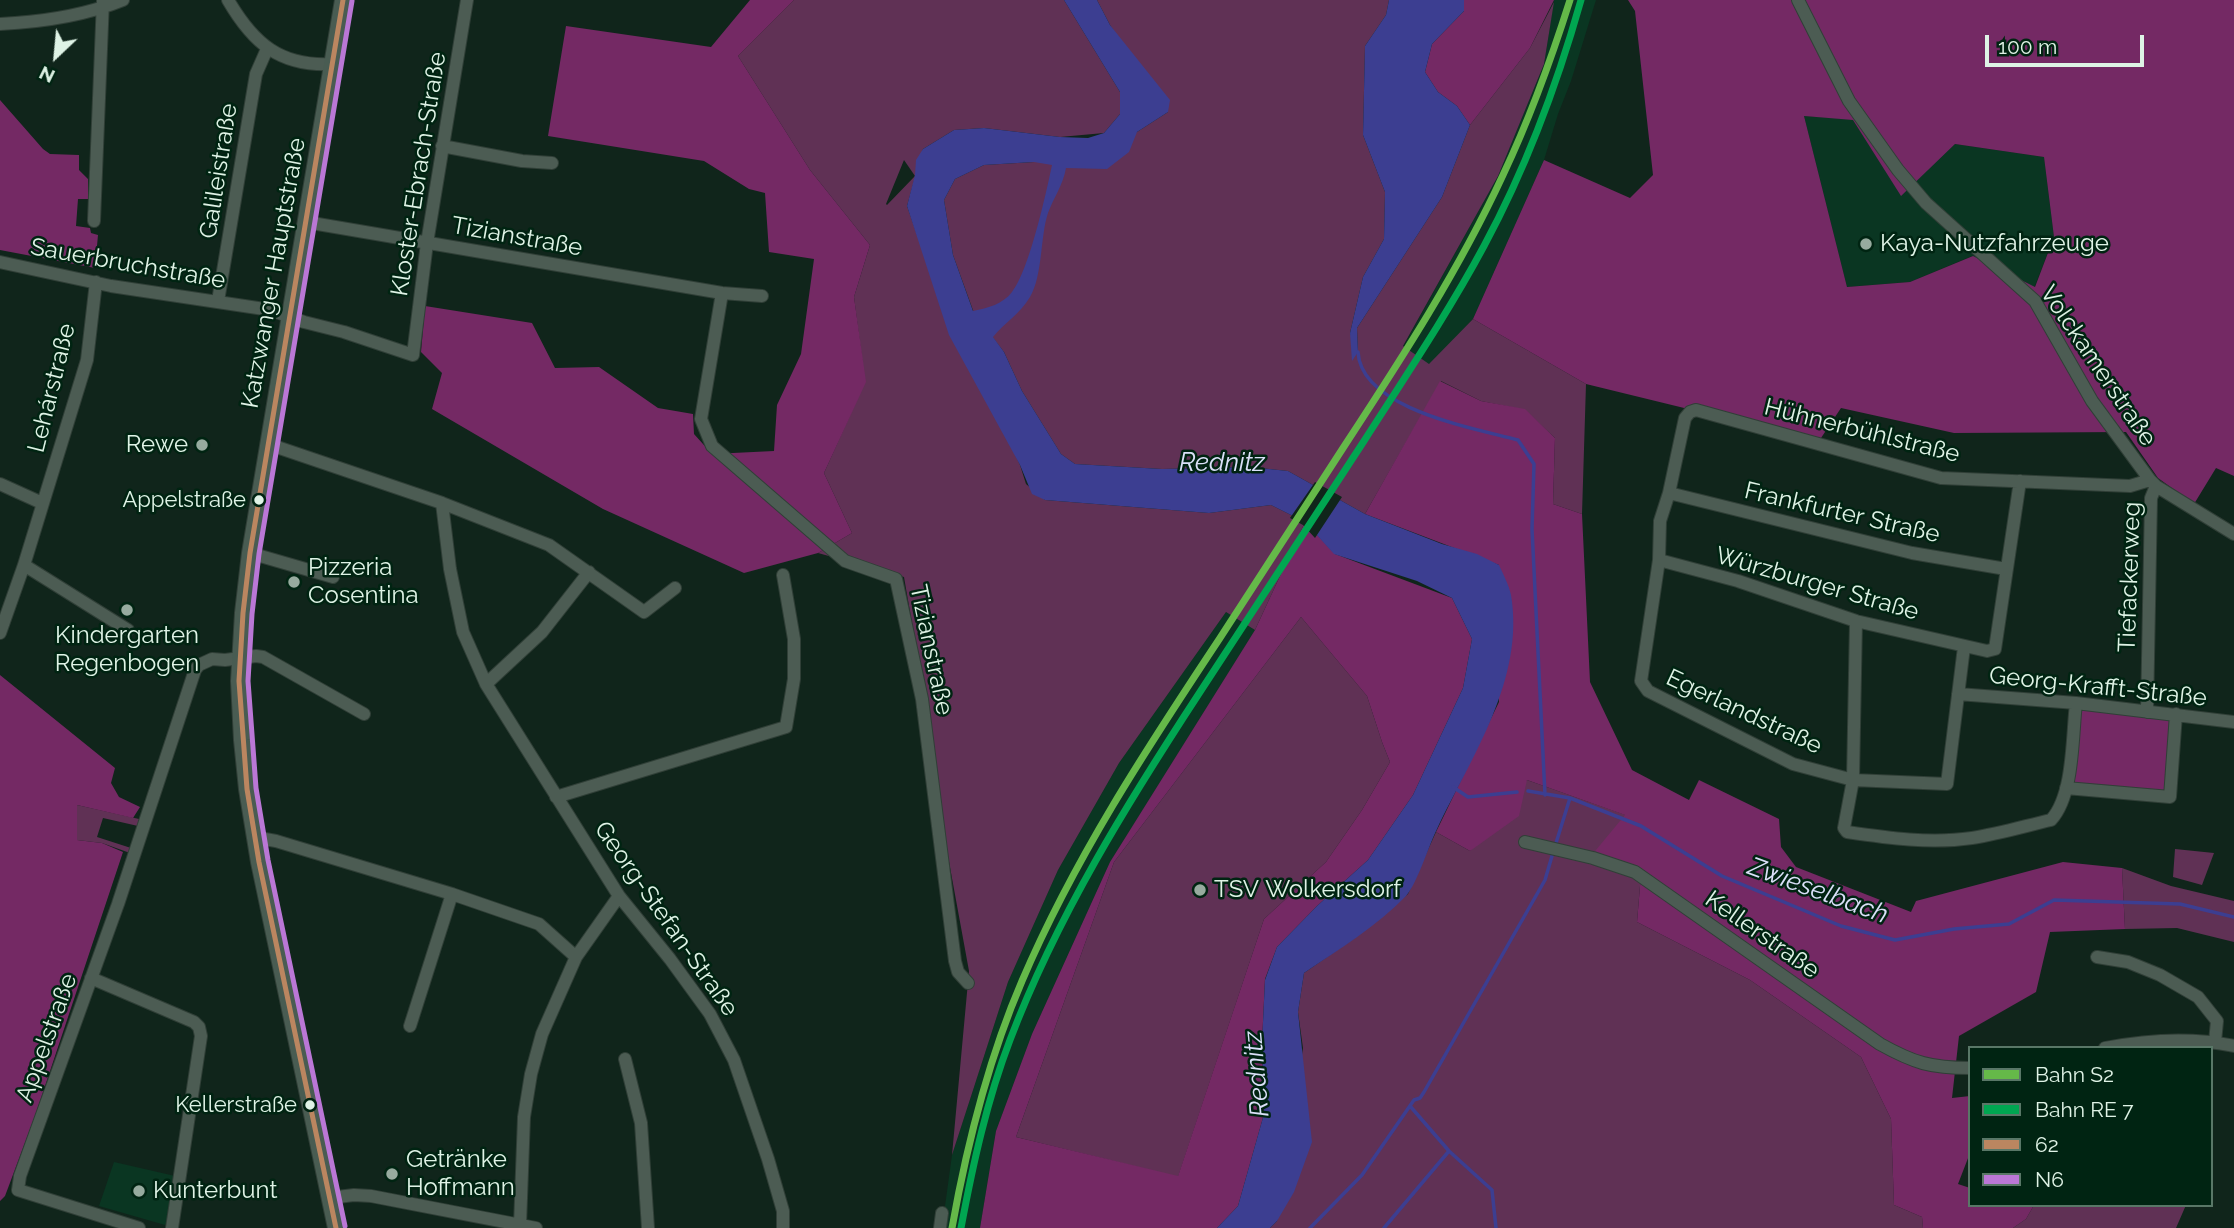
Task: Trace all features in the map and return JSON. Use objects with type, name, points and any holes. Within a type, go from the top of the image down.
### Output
[{"type":"main road","name":"Katzwanger Hauptstraße","points":[[336,1228],[254,837],[242,740],[240,657],[250,553],[343,0]]},
{"type":"street","points":[[0,24],[42,20],[123,0]]},
{"type":"street","points":[[228,0],[241,23],[267,49],[291,61],[332,64]]},
{"type":"street","name":"Kloster-Ebrach-Straße","points":[[413,355],[427,243],[467,0]]},
{"type":"street","name":"Volckamerstraße","points":[[1798,0],[1850,102],[1898,170],[1926,203],[2035,301],[2092,401],[2153,483],[2234,534]]},
{"type":"street","points":[[94,221],[103,4]]},
{"type":"street","name":"Galileistraße","points":[[218,301],[256,74],[267,49]]},
{"type":"street","points":[[442,146],[522,161],[552,163]]},
{"type":"street","name":"Tizianstraße","points":[[306,222],[722,293],[762,296]]},
{"type":"street","name":"Sauerbruchstraße","points":[[0,262],[96,282],[264,308],[413,355]]},
{"type":"street","name":"Lehárstraße","points":[[0,633],[24,565],[87,360],[96,282]]},
{"type":"street","name":"Tizianstraße","points":[[722,293],[701,419],[712,446],[845,561],[896,579],[922,699],[955,961],[958,972],[968,983]]},
{"type":"street","name":"Hühnerbühlstraße","points":[[1669,493],[1685,418],[1696,410],[1941,478],[2130,486],[2153,483]]},
{"type":"street","points":[[268,444],[442,503],[549,545],[644,612],[675,588]]},
{"type":"street","points":[[2006,569],[2020,481]]},
{"type":"street","name":"Tiefackerweg","points":[[2147,712],[2153,483]]},
{"type":"street","points":[[0,484],[43,503]]},
{"type":"street","points":[[1659,560],[1660,521],[1669,493]]},
{"type":"street","name":"Frankfurter Straße","points":[[1669,493],[1912,553],[2006,569]]},
{"type":"street","name":"Georg-Stefan-Straße","points":[[442,503],[450,569],[463,632],[486,684],[619,896],[710,1014],[734,1060],[772,1172],[783,1211],[783,1228]]},
{"type":"street","points":[[250,553],[333,577]]},
{"type":"street","name":"Würzburger Straße","points":[[1659,560],[1738,581],[1856,621],[1987,651],[1995,649],[2006,569]]},
{"type":"street","name":"Egerlandstraße","points":[[1659,560],[1641,681],[1648,691],[1793,764],[1853,780],[1947,784],[1958,694]]},
{"type":"street","points":[[24,565],[128,630]]},
{"type":"street","points":[[486,684],[542,632],[589,572]]},
{"type":"street","name":"Georg-Stefan-Straße","points":[[556,796],[786,727],[794,678],[794,639],[783,575]]},
{"type":"street","points":[[1856,621],[1853,780],[1843,828],[1847,832],[1928,841],[1972,838],[2051,820],[2059,811],[2066,788],[2076,704]]},
{"type":"street","points":[[1958,694],[1964,647]]},
{"type":"street","name":"Appelstraße","points":[[139,1228],[18,1190],[20,1176],[156,792],[195,670],[199,664],[212,659],[263,657],[364,714]]},
{"type":"street","name":"Georg-Krafft-Straße","points":[[1958,694],[2176,714],[2234,722]]},
{"type":"street","points":[[2066,788],[2170,797],[2176,714]]},
{"type":"street","points":[[254,837],[276,841],[452,894],[539,924],[576,957]]},
{"type":"street","name":"Kellerstraße","points":[[1525,842],[1593,858],[1635,873],[1880,1044],[1912,1062],[1968,1068]]},
{"type":"street","points":[[410,1026],[452,894]]},
{"type":"street","points":[[520,1226],[524,1117],[531,1074],[542,1034],[576,957],[619,896]]},
{"type":"street","points":[[2097,957],[2128,962],[2160,975],[2197,997],[2217,1021],[2215,1042]]},
{"type":"street","points":[[91,978],[132,993],[194,1022],[199,1027],[201,1036],[172,1228]]},
{"type":"street","points":[[2115,1046],[2140,1041],[2215,1042],[2234,1046]]},
{"type":"street","points":[[625,1059],[641,1123],[648,1228]]},
{"type":"street","points":[[329,1198],[371,1196],[536,1228]]},
{"type":"street","points":[[940,1228],[942,1213]]},
{"type":"shaded area","points":[[750,0],[794,0],[738,56],[810,170],[870,245],[854,297],[866,382],[824,473],[852,533],[818,553],[744,573],[603,509],[432,409],[442,373],[421,352],[425,306],[532,323],[555,368],[599,367],[658,408],[693,414],[694,434],[712,454],[774,451],[777,405],[801,354],[814,259],[769,252],[765,193],[749,189],[704,161],[548,136],[566,26],[711,47]]},
{"type":"shaded area","points":[[794,0],[1064,0],[1120,92],[1120,114],[1104,133],[1060,137],[984,128],[954,130],[923,149],[907,206],[928,266],[1020,465],[1026,484],[1045,500],[1209,513],[1271,505],[1305,522],[1255,630],[1226,612],[1119,763],[1058,870],[1008,982],[952,1155],[969,971],[943,829],[925,698],[904,577],[818,553],[852,533],[824,473],[865,382],[854,297],[870,245],[810,170],[738,56]],"holes":[[[904,160],[915,176],[887,205]]]},
{"type":"shaded area","points":[[1064,0],[1097,0],[1110,25],[1170,100],[1168,112],[1137,132],[1129,152],[1107,169],[1066,168],[1048,213],[1034,288],[1022,308],[993,337],[1061,454],[1075,464],[1162,469],[1250,467],[1288,471],[1365,514],[1442,544],[1477,554],[1499,565],[1511,595],[1513,626],[1503,687],[1479,745],[1437,829],[1414,883],[1406,896],[1383,917],[1304,973],[1298,1012],[1312,1142],[1294,1192],[1270,1228],[1217,1228],[1238,1206],[1264,1114],[1262,1043],[1265,980],[1277,947],[1368,860],[1413,795],[1463,688],[1472,639],[1452,598],[1417,581],[1334,554],[1305,522],[1271,505],[1209,513],[1045,500],[1032,494],[1020,465],[949,335],[907,206],[916,160],[923,149],[954,130],[984,128],[1088,138],[1104,133],[1120,114],[1120,92]],"holes":[[[1034,162],[1052,165],[1036,232],[1018,282],[1004,300],[973,311],[953,255],[944,200],[955,179],[984,165]]]},
{"type":"shaded area","points":[[1097,0],[1389,0],[1386,15],[1365,46],[1363,135],[1385,192],[1384,239],[1363,277],[1350,333],[1358,352],[1357,328],[1442,197],[1470,125],[1530,48],[1554,2],[1544,64],[1498,176],[1403,346],[1429,364],[1473,319],[1586,384],[1582,514],[1553,504],[1555,438],[1525,410],[1481,401],[1441,381],[1365,514],[1288,471],[1250,467],[1162,469],[1075,464],[1061,454],[1022,391],[1004,352],[974,313],[953,255],[944,200],[955,179],[984,165],[1034,162],[1137,132],[1168,112],[1110,25]]},
{"type":"shaded area","points":[[1389,0],[1464,0],[1464,11],[1432,44],[1425,72],[1438,92],[1457,106],[1470,125],[1442,197],[1357,328],[1358,352],[1352,361],[1350,333],[1363,277],[1384,239],[1385,192],[1363,135],[1365,46],[1386,15]]},
{"type":"shaded area","points":[[1464,0],[1554,0],[1530,48],[1470,125],[1457,106],[1438,92],[1425,72],[1432,44],[1464,11]]},
{"type":"shaded area","points":[[1554,0],[1596,0],[1544,160],[1473,319],[1429,365],[1403,347],[1498,176],[1544,64]]},
{"type":"shaded area","points":[[1628,0],[2234,0],[2234,476],[2216,468],[2194,504],[2158,478],[2126,432],[1954,433],[1841,408],[1819,441],[1586,384],[1473,319],[1544,160],[1630,198],[1653,175],[1635,11]],"holes":[[[1804,116],[1853,120],[1901,196],[1955,144],[2044,157],[2054,237],[2035,287],[1973,256],[1910,282],[1847,287]]]},
{"type":"shaded area","points":[[0,100],[50,154],[79,155],[79,170],[88,179],[88,199],[78,199],[76,226],[90,228],[91,233],[98,235],[95,268],[0,250]]},
{"type":"shaded area","points":[[1804,116],[1853,119],[1901,195],[1955,144],[2044,157],[2054,237],[2034,288],[1972,256],[1910,282],[1847,287]]},
{"type":"shaded area","points":[[1440,381],[1481,401],[1525,409],[1555,438],[1553,504],[1582,514],[1590,682],[1632,770],[1689,800],[1699,780],[1779,819],[1781,847],[1796,867],[1911,912],[1916,901],[2063,862],[2122,868],[2125,929],[2050,932],[2036,992],[1959,1036],[1952,1098],[1968,1096],[1968,1158],[1958,1184],[1968,1187],[1968,1207],[2033,1207],[2026,1219],[2013,1228],[1923,1228],[1922,1217],[1894,1205],[1891,1119],[1861,1057],[1750,980],[1637,922],[1641,874],[1591,856],[1625,815],[1527,780],[1519,816],[1470,851],[1436,832],[1499,702],[1499,565],[1365,514]]},
{"type":"shaded area","points":[[1305,522],[1335,554],[1452,598],[1472,639],[1463,688],[1413,795],[1368,860],[1277,947],[1265,979],[1262,1043],[1264,1114],[1238,1206],[1217,1228],[980,1228],[996,1131],[1032,1034],[1110,862],[1255,630]],"holes":[[[1301,617],[1367,696],[1390,762],[1362,810],[1326,862],[1264,919],[1178,1176],[1016,1137],[1114,862]]]},
{"type":"shaded area","points":[[1226,612],[1255,630],[1110,862],[1032,1034],[996,1131],[980,1228],[942,1228],[952,1155],[1008,982],[1058,870],[1119,763]]},
{"type":"shaded area","name":"TSV Wolkersdorf","points":[[1301,617],[1367,696],[1390,762],[1362,810],[1326,862],[1264,919],[1178,1177],[1016,1137],[1114,862]]},
{"type":"shaded area","points":[[0,675],[115,768],[111,783],[119,797],[140,807],[133,818],[77,805],[77,840],[102,843],[123,852],[35,1116],[5,1196],[0,1201]]},
{"type":"shaded area","points":[[2080,707],[2173,718],[2165,794],[2072,787]]},
{"type":"shaded area","points":[[1527,780],[1626,815],[1641,874],[1637,922],[1750,980],[1861,1057],[1891,1119],[1894,1205],[1922,1217],[1923,1228],[1270,1228],[1277,1221],[1303,1048],[1298,1012],[1304,973],[1356,937],[1408,894],[1436,832],[1470,851]]},
{"type":"shaded area","points":[[77,805],[139,819],[138,826],[103,818],[97,837],[131,848],[130,853],[102,843],[77,840]]},
{"type":"shaded area","points":[[2175,849],[2214,853],[2202,885],[2173,877]]},
{"type":"shaded area","points":[[2122,868],[2171,886],[2234,901],[2234,942],[2177,928],[2125,929]]},
{"type":"shaded area","name":"Kunterbunt","points":[[114,1162],[175,1176],[169,1219],[165,1225],[99,1206]]},
{"type":"shaded area","points":[[2033,1207],[2185,1207],[2176,1228],[2013,1228],[2026,1219]]},
{"type":"pier","points":[[1315,482],[1342,497],[1315,538],[1303,525],[1290,518]]},
{"type":"waterway","points":[[1358,352],[1364,372],[1378,388],[1398,402],[1449,422],[1518,440],[1534,464],[1532,529],[1545,795]]},
{"type":"waterway","points":[[1453,787],[1468,797],[1517,792]]},
{"type":"waterway","name":"Zwieselbach","points":[[1528,791],[1570,798],[1641,826],[1722,876],[1841,926],[1895,940],[1954,929],[2009,924],[2054,900],[2180,904],[2234,917]]},
{"type":"waterway","points":[[1556,843],[1570,798]]},
{"type":"waterway","points":[[1310,1228],[1362,1175],[1414,1100],[1420,1098],[1424,1092],[1545,880],[1552,856]]},
{"type":"waterway","points":[[1410,1106],[1449,1151],[1492,1190],[1496,1228]]},
{"type":"waterway","points":[[1384,1228],[1449,1151]]},
{"type":"rail line","name":"S2","points":[[952,1228],[964,1165],[989,1072],[1010,1011],[1042,936],[1088,848],[1139,763],[1388,379],[1449,279],[1513,154],[1540,89],[1570,0]]},
{"type":"transit line","name":"62","points":[[336,1228],[259,862],[247,789],[239,681],[250,553],[343,0]]},
{"type":"transit line","points":[[961,1228],[994,1086],[1010,1040],[1049,949],[1096,861],[1147,775],[1344,472],[1470,271],[1527,156],[1551,95],[1581,0]]},
{"type":"transit line","name":"N6","points":[[345,1226],[268,860],[256,788],[248,681],[259,554],[352,1]]},
{"type":"place","name":"Kaya-Nutzfahrzeuge","points":[[1866,244]]},
{"type":"place","name":"Rewe","points":[[202,445]]},
{"type":"place","name":"Appelstraße","points":[[259,500]]},
{"type":"place","name":"Pizzeria Cosentina","points":[[294,582]]},
{"type":"place","name":"Kindergarten Regenbogen","points":[[127,610]]},
{"type":"place","name":"TSV Wolkersdorf","points":[[1200,890]]},
{"type":"place","name":"Kellerstraße","points":[[310,1105]]},
{"type":"place","name":"Getränke Hoffmann","points":[[392,1174]]},
{"type":"place","name":"Kunterbunt","points":[[139,1191]]},
{"type":"water label","name":"Rednitz","points":[[1222,463]]},
{"type":"water label","name":"Rednitz","points":[[1257,1074]]}]
